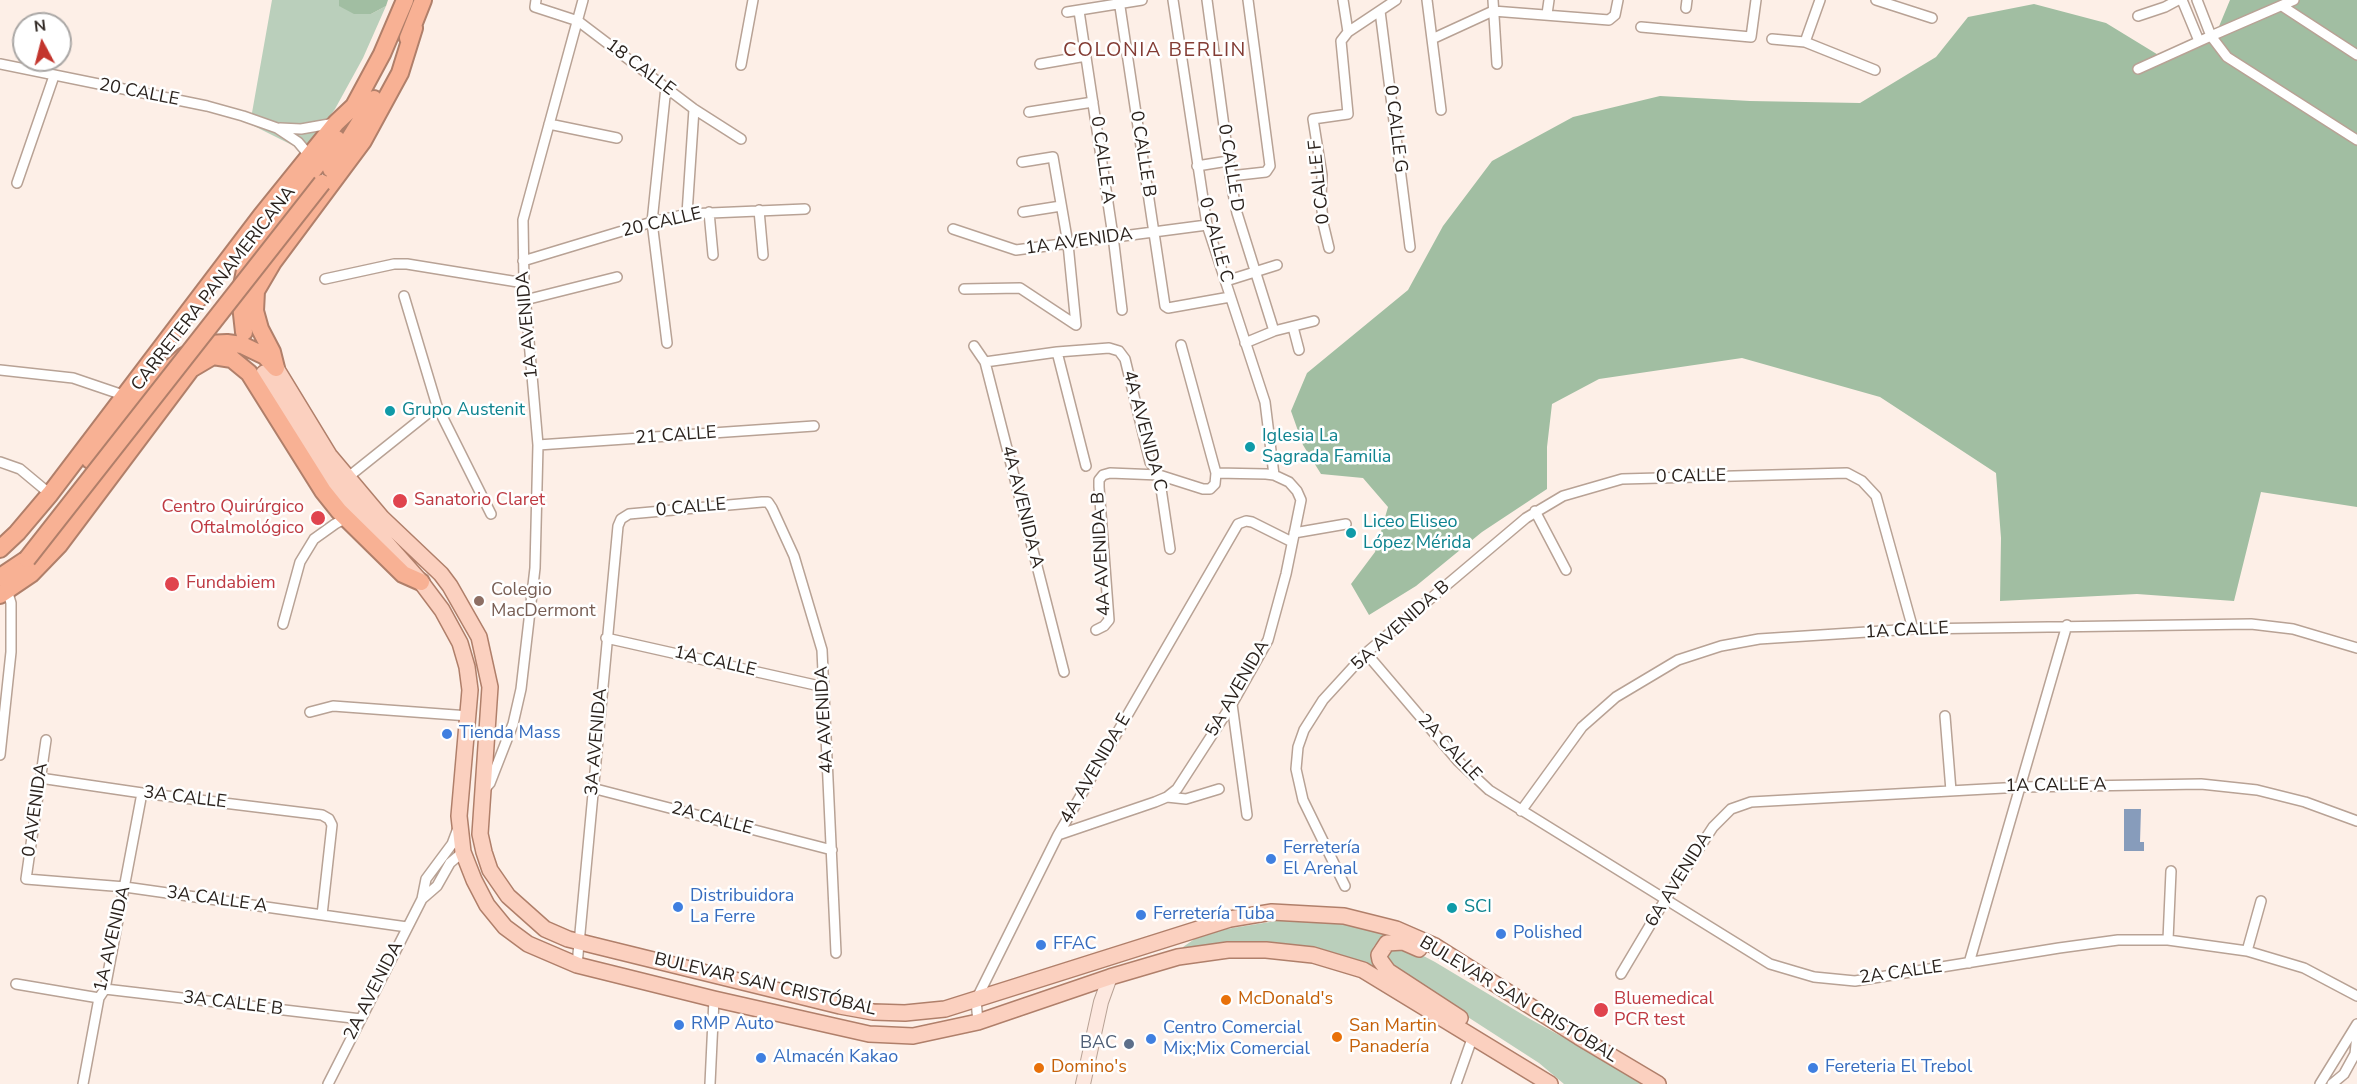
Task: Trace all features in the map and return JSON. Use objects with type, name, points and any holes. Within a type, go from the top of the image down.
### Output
[{"type":"highway","name":"CARRETERA PANAMERICANA","points":[[0,549],[17,533],[50,494],[309,155],[354,106],[382,54],[405,0]]},
{"type":"highway","name":"CARRETERA PANAMERICANA","points":[[2,588],[322,183],[366,113],[414,28],[423,0]]},
{"type":"highway","points":[[270,371],[272,352],[260,329],[255,311],[256,291],[268,270],[363,141],[400,73],[414,28]]},
{"type":"highway","points":[[243,332],[240,296],[247,261],[257,243],[338,137],[354,106]]},
{"type":"highway","points":[[0,561],[8,557],[30,535],[151,386],[184,356],[206,344],[227,343],[265,356],[270,371]]},
{"type":"highway","points":[[2,588],[31,574],[59,544],[191,369],[213,356],[232,359],[249,374],[323,491],[346,518],[403,574],[421,582]]},
{"type":"main road","name":"BULEVAR SAN CRISTÓBAL","points":[[270,371],[347,478],[382,518],[441,574],[479,637],[490,687],[480,834],[484,852],[496,880],[508,896],[545,929],[568,939],[873,1012],[905,1013],[945,1009],[1230,920],[1272,912],[1316,913],[1363,919],[1396,929],[1435,946],[1658,1084]]},
{"type":"main road","name":"BULEVAR SAN CRISTÓBAL","points":[[270,371],[334,484],[421,582],[442,610],[460,643],[470,690],[459,828],[463,852],[487,905],[505,927],[528,944],[577,965],[714,999],[869,1034],[913,1036],[978,1022],[1110,977],[1178,957],[1228,950],[1266,950],[1313,955],[1363,970],[1550,1084]]},
{"type":"main road","points":[[1110,977],[1116,964],[1169,947],[1195,930]]},
{"type":"main road","points":[[1557,1084],[1536,1066],[1388,971],[1380,960],[1379,955],[1382,948],[1387,943],[1393,942],[1403,942],[1416,947],[1534,1016],[1579,1037]]},
{"type":"street","name":"1A AVENIDA","points":[[482,792],[490,783],[513,724],[521,689],[535,568],[538,445],[525,300],[523,220],[583,0]]},
{"type":"street","points":[[741,65],[753,0]]},
{"type":"street","points":[[1067,12],[1142,0]]},
{"type":"street","name":"0 CALLE C","points":[[1173,0],[1207,225],[1265,402],[1274,475]]},
{"type":"street","name":"0 CALLE D","points":[[1207,0],[1237,213],[1274,332]]},
{"type":"street","points":[[1230,176],[1266,172],[1270,166],[1248,0]]},
{"type":"street","name":"0 CALLE F","points":[[1329,248],[1323,223],[1322,175],[1313,120],[1347,115],[1349,112],[1343,0]]},
{"type":"street","points":[[1345,36],[1396,0]]},
{"type":"street","points":[[1427,0],[1441,110]]},
{"type":"street","points":[[1493,0],[1497,64]]},
{"type":"street","points":[[1547,14],[1550,0]]},
{"type":"street","points":[[1432,39],[1493,11],[1609,20],[1615,15],[1618,0]]},
{"type":"street","points":[[1641,27],[1751,37],[1755,0]]},
{"type":"street","points":[[1805,42],[1820,0]]},
{"type":"street","points":[[1876,0],[1932,18]]},
{"type":"street","points":[[2138,16],[2180,0],[2199,41]]},
{"type":"street","points":[[2197,0],[2211,36],[2227,57],[2357,140]]},
{"type":"street","points":[[2138,69],[2294,0]]},
{"type":"street","name":"0 CALLE B","points":[[1119,2],[1166,308],[1230,297]]},
{"type":"street","name":"18 CALLE","points":[[535,4],[578,21],[694,109],[741,139]]},
{"type":"street","points":[[2282,6],[2357,55]]},
{"type":"street","name":"0 CALLE A","points":[[1079,10],[1122,310]]},
{"type":"street","name":"0 CALLE G","points":[[1380,11],[1410,247]]},
{"type":"street","points":[[1772,39],[1805,42],[1875,70]]},
{"type":"street","points":[[1040,64],[1086,56]]},
{"type":"street","name":"20 CALLE","points":[[0,64],[207,106],[277,128],[302,129],[336,123]]},
{"type":"street","points":[[17,183],[54,76]]},
{"type":"street","points":[[666,87],[652,222],[667,343]]},
{"type":"street","points":[[1029,112],[1094,102]]},
{"type":"street","points":[[687,214],[694,109]]},
{"type":"street","points":[[549,124],[617,138]]},
{"type":"street","name":"20 CALLE","points":[[277,128],[298,142],[309,155]]},
{"type":"street","points":[[964,289],[1020,288],[1076,326],[1068,244],[1053,156],[1022,162]]},
{"type":"street","points":[[1197,166],[1228,161]]},
{"type":"street","points":[[1023,212],[1062,206]]},
{"type":"street","name":"20 CALLE","points":[[523,261],[652,222],[687,214],[805,208]]},
{"type":"street","points":[[759,210],[763,255]]},
{"type":"street","points":[[709,212],[713,255]]},
{"type":"street","name":"1A AVENIDA","points":[[953,229],[1016,250],[1207,225]]},
{"type":"street","points":[[325,279],[394,264],[407,264],[524,283]]},
{"type":"street","points":[[1226,281],[1277,266]]},
{"type":"street","points":[[525,300],[617,277]]},
{"type":"street","points":[[404,296],[438,406],[491,514]]},
{"type":"street","points":[[1245,343],[1314,321]]},
{"type":"street","points":[[1293,327],[1299,350]]},
{"type":"street","points":[[1159,475],[1203,489],[1210,489],[1215,484],[1216,473],[1181,345]]},
{"type":"street","name":"4A AVENIDA A","points":[[974,346],[986,362],[1064,672]]},
{"type":"street","name":"4A AVENIDA C","points":[[1057,352],[1109,348],[1119,351],[1125,358],[1150,462],[1159,475],[1170,549]]},
{"type":"street","points":[[986,362],[1057,352]]},
{"type":"street","name":"4A AVENIDA B","points":[[1057,352],[1086,466]]},
{"type":"street","points":[[0,370],[73,378],[126,396]]},
{"type":"street","points":[[347,478],[438,406]]},
{"type":"street","name":"21 CALLE","points":[[538,445],[814,426]]},
{"type":"street","points":[[0,462],[20,469],[50,494]]},
{"type":"street","name":"4A AVENIDA B","points":[[1096,630],[1109,620],[1099,480],[1103,475],[1110,473],[1159,475]]},
{"type":"street","points":[[1216,473],[1274,475]]},
{"type":"street","name":"0 CALLE","points":[[1531,515],[1563,496],[1622,479],[1846,473],[1862,481],[1876,496],[1914,629]]},
{"type":"street","name":"5A AVENIDA","points":[[1167,797],[1177,789],[1233,704],[1268,640],[1280,599],[1301,500],[1289,482],[1274,475]]},
{"type":"street","name":"0 CALLE","points":[[621,519],[629,514],[762,502]]},
{"type":"street","name":"4A AVENIDA","points":[[762,502],[768,502],[772,508],[794,556],[822,650],[836,953]]},
{"type":"street","points":[[1531,515],[1566,570]]},
{"type":"street","name":"5A AVENIDA B","points":[[1345,886],[1303,800],[1296,769],[1298,747],[1304,730],[1323,700],[1366,653],[1531,515]]},
{"type":"street","points":[[283,624],[300,562],[314,540],[346,518]]},
{"type":"street","name":"3A AVENIDA","points":[[577,965],[606,638],[618,525],[621,519]]},
{"type":"street","name":"4A AVENIDA E","points":[[976,1000],[1058,835],[1238,524],[1246,521],[1252,522],[1293,537]]},
{"type":"street","points":[[1293,537],[1346,524]]},
{"type":"street","points":[[0,756],[11,652],[11,603],[2,588]]},
{"type":"street","name":"1A CALLE","points":[[1521,811],[1582,727],[1616,697],[1678,660],[1721,646],[1759,639],[1914,629],[2251,624],[2293,629],[2357,648]]},
{"type":"street","points":[[1970,963],[2067,625]]},
{"type":"street","name":"1A CALLE","points":[[606,638],[824,687]]},
{"type":"street","name":"2A CALLE","points":[[1366,653],[1458,761],[1489,790],[1770,964],[1814,977],[1855,981],[2118,940],[2168,940],[2247,951],[2304,969],[2357,996]]},
{"type":"street","points":[[1233,704],[1247,815]]},
{"type":"street","points":[[310,712],[333,706],[469,716]]},
{"type":"street","points":[[1946,716],[1951,791]]},
{"type":"street","name":"0 AVENIDA","points":[[26,879],[46,740]]},
{"type":"street","name":"3A CALLE","points":[[40,778],[322,815],[329,819],[332,825],[322,915]]},
{"type":"street","name":"1A CALLE A","points":[[1751,802],[2022,786],[2201,784],[2257,790],[2296,799],[2357,820]]},
{"type":"street","name":"2A CALLE","points":[[592,788],[832,850]]},
{"type":"street","points":[[1058,835],[1167,797],[1186,799],[1219,789]]},
{"type":"street","name":"1A AVENIDA","points":[[83,1084],[99,998],[105,989],[142,793]]},
{"type":"street","name":"6A AVENIDA","points":[[1621,974],[1665,900],[1713,827],[1731,809],[1751,802]]},
{"type":"street","name":"2A AVENIDA","points":[[328,1084],[422,899],[426,879],[452,844],[459,828]]},
{"type":"street","name":"2A AVENIDA","points":[[422,899],[437,886],[450,863],[463,852]]},
{"type":"street","points":[[2168,940],[2170,871]]},
{"type":"street","name":"3A CALLE A","points":[[26,879],[125,887],[407,927]]},
{"type":"street","points":[[2247,951],[2261,901]]},
{"type":"street","points":[[1083,1084],[1101,1002],[1110,977]]},
{"type":"street","points":[[16,984],[99,998]]},
{"type":"street","name":"3A CALLE B","points":[[105,989],[361,1019]]},
{"type":"street","points":[[710,1084],[714,999]]},
{"type":"street","points":[[976,1000],[978,1022]]},
{"type":"street","points":[[2320,1084],[2357,1024]]},
{"type":"street","points":[[2332,1084],[2344,1074],[2355,1054],[2357,1035]]},
{"type":"street","points":[[1456,1084],[1473,1036]]},
{"type":"green space","points":[[272,0],[339,0],[340,6],[371,14],[386,6],[363,58],[335,109],[304,151],[250,124]]},
{"type":"green space","points":[[339,0],[388,0],[386,6],[371,14],[354,14],[339,6]]},
{"type":"green space","points":[[2230,0],[2357,0],[2357,507],[2261,492],[2234,601],[2137,594],[2000,601],[2001,538],[1996,473],[1880,397],[1742,358],[1599,379],[1552,404],[1547,447],[1547,489],[1482,532],[1416,586],[1369,615],[1351,584],[1375,552],[1388,507],[1363,478],[1321,474],[1303,445],[1291,411],[1307,373],[1408,290],[1443,226],[1492,161],[1573,117],[1660,96],[1750,101],[1860,103],[1936,57],[1968,17],[2034,4],[2106,23],[2160,56],[2215,36]]},
{"type":"green space","points":[[1318,919],[1351,922],[1396,935],[1383,939],[1374,946],[1371,956],[1377,973],[1349,961],[1183,947],[1196,938],[1214,931],[1276,921]]},
{"type":"green space","points":[[1395,947],[1416,952],[1435,962],[1530,1019],[1648,1084],[1564,1084],[1539,1063],[1395,970],[1385,957],[1388,950]]},
{"type":"water","points":[[2124,809],[2141,809],[2140,842],[2144,842],[2144,851],[2124,851]]},
{"type":"place","name":"Grupo Austenit","points":[[390,411]]},
{"type":"place","name":"Iglesia La Sagrada Familia","points":[[1250,447]]},
{"type":"place","name":"Sanatorio Claret","points":[[400,501]]},
{"type":"place","name":"Centro Quirúrgico Oftalmológico","points":[[318,518]]},
{"type":"place","name":"Liceo Eliseo López Mérida","points":[[1351,533]]},
{"type":"place","name":"Fundabiem","points":[[172,584]]},
{"type":"place","name":"Colegio MacDermont","points":[[479,601]]},
{"type":"place","name":"Tienda Mass","points":[[447,734]]},
{"type":"place","name":"Ferretería El Arenal","points":[[1271,859]]},
{"type":"place","name":"Distribuidora La Ferre","points":[[678,907]]},
{"type":"place","name":"SCI","points":[[1452,908]]},
{"type":"place","name":"Ferretería Tuba","points":[[1141,915]]},
{"type":"place","name":"Polished","points":[[1501,934]]},
{"type":"place","name":"FFAC","points":[[1041,945]]},
{"type":"place","name":"McDonald's","points":[[1226,1000]]},
{"type":"place","name":"Bluemedical PCR test","points":[[1601,1010]]},
{"type":"place","name":"RMP Auto","points":[[679,1025]]},
{"type":"place","name":"San Martin Panadería","points":[[1337,1037]]},
{"type":"place","name":"Centro Comercial Mix;Mix Comercial","points":[[1151,1039]]},
{"type":"place","name":"BAC","points":[[1129,1044]]},
{"type":"place","name":"Almacén Kakao","points":[[761,1058]]},
{"type":"place","name":"Domino's","points":[[1039,1068]]},
{"type":"place","name":"Fereteria El Trebol","points":[[1813,1068]]},
{"type":"district","name":"COLONIA BERLIN","points":[[1155,51]]}]
